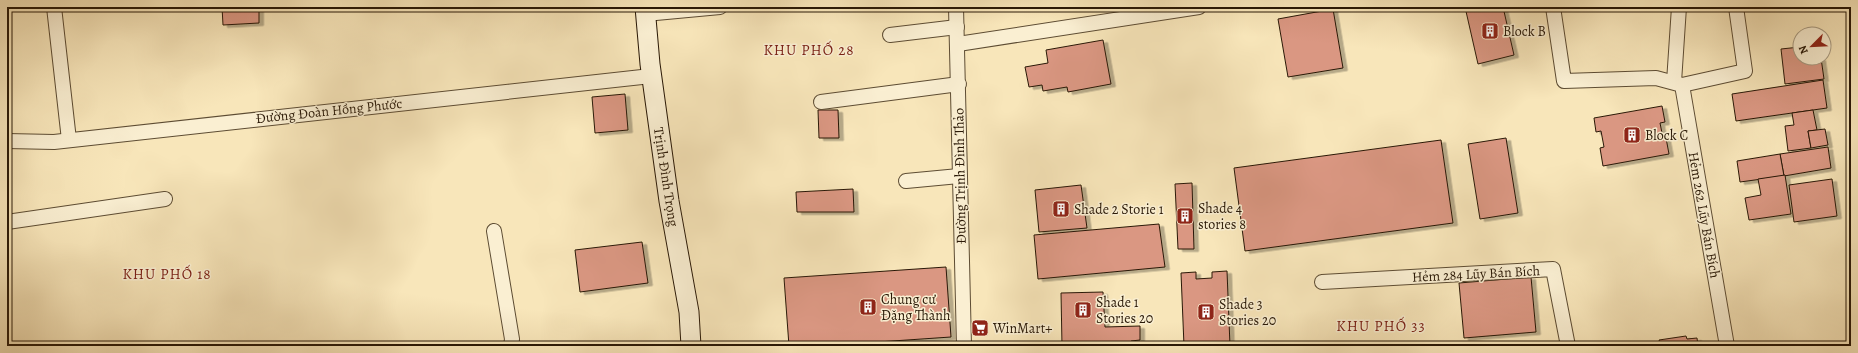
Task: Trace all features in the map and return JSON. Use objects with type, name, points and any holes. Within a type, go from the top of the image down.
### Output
[{"type":"street","points":[[54,7],[69,140]]},
{"type":"street","points":[[645,10],[720,7]]},
{"type":"street","name":"Đường Trịnh Đình Thảo","points":[[956,7],[964,346]]},
{"type":"street","points":[[958,44],[1199,7]]},
{"type":"street","points":[[1553,7],[1564,81],[1656,78],[1678,83],[1745,71],[1736,7]]},
{"type":"street","name":"Hẻm 262 Lũy Bán Bích","points":[[1678,7],[1678,83],[1727,346]]},
{"type":"street","name":"Trịnh Đình Trọng","points":[[645,10],[651,76],[669,201],[689,312],[691,346]]},
{"type":"street","points":[[890,35],[957,27]]},
{"type":"street","name":"Đường Đoàn Hồng Phước","points":[[7,141],[54,142],[651,76]]},
{"type":"street","points":[[821,102],[959,84]]},
{"type":"street","points":[[906,181],[959,176]]},
{"type":"street","points":[[7,222],[164,199]]},
{"type":"street","points":[[494,231],[512,339],[511,346]]},
{"type":"street","name":"Hẻm 284 Lũy Bán Bích","points":[[1322,282],[1552,270],[1568,346]]},
{"type":"building","points":[[222,7],[259,7],[259,23],[223,25]]},
{"type":"building","name":"Block B","points":[[1465,7],[1503,7],[1514,55],[1478,64]]},
{"type":"building","points":[[1333,9],[1343,68],[1288,77],[1278,19]]},
{"type":"building","points":[[1103,40],[1111,84],[1068,92],[1067,87],[1043,91],[1042,85],[1029,87],[1025,67],[1048,63],[1046,50]]},
{"type":"building","points":[[1792,48],[1792,66],[1822,66],[1824,79],[1785,84],[1781,49]]},
{"type":"building","points":[[1823,80],[1827,108],[1736,121],[1732,94]]},
{"type":"building","points":[[625,94],[628,130],[595,133],[592,97]]},
{"type":"building","name":"Block C","points":[[1662,106],[1665,122],[1660,123],[1663,138],[1666,138],[1669,154],[1603,166],[1600,148],[1604,147],[1601,131],[1596,132],[1594,118]]},
{"type":"building","points":[[818,110],[838,110],[839,138],[819,138]]},
{"type":"building","points":[[1813,110],[1817,130],[1808,131],[1811,148],[1788,151],[1785,126],[1794,125],[1792,113]]},
{"type":"building","points":[[1825,129],[1828,145],[1811,148],[1808,131]]},
{"type":"building","points":[[1506,138],[1518,213],[1480,219],[1468,144]]},
{"type":"building","points":[[1441,140],[1453,223],[1245,251],[1234,168]]},
{"type":"building","points":[[1828,147],[1831,168],[1784,176],[1780,154]]},
{"type":"building","points":[[1780,154],[1784,176],[1740,182],[1737,161]]},
{"type":"building","points":[[1785,175],[1791,214],[1749,220],[1745,198],[1761,195],[1758,179]]},
{"type":"building","points":[[1832,179],[1837,216],[1794,222],[1789,185]]},
{"type":"building","name":"Shade 4 stories 8","points":[[1192,183],[1194,249],[1178,249],[1175,184]]},
{"type":"building","name":"Shade 2 Storie 1","points":[[1081,185],[1087,228],[1039,232],[1035,190]]},
{"type":"building","points":[[853,189],[854,212],[797,212],[796,192]]},
{"type":"building","points":[[1159,224],[1165,267],[1038,279],[1034,235]]},
{"type":"building","points":[[642,242],[648,283],[580,292],[575,250]]},
{"type":"building","name":"Chung cư Đặng Thành","points":[[946,267],[951,337],[819,346],[789,346],[784,278]]},
{"type":"building","name":"Shade 3 Stories 20","points":[[1227,271],[1230,346],[1184,346],[1181,273],[1196,272],[1196,279],[1212,278],[1212,272]]},
{"type":"building","points":[[1531,277],[1536,332],[1464,338],[1459,283]]},
{"type":"building","name":"Shade 1 Stories 20","points":[[1103,292],[1105,327],[1140,326],[1140,340],[1131,341],[1131,346],[1062,346],[1061,293]]},
{"type":"building","points":[[1686,336],[1687,339],[1697,338],[1698,346],[1653,346],[1653,344],[1660,343],[1659,340]]},
{"type":"place","name":"Block B","points":[[1490,31]]},
{"type":"place","name":"Block C","points":[[1632,135]]},
{"type":"place","name":"Shade 2 Storie 1","points":[[1061,209]]},
{"type":"place","name":"Shade 4 stories 8","points":[[1185,216]]},
{"type":"place","name":"Chung cư Đặng Thành","points":[[868,307]]},
{"type":"place","name":"Shade 1 Stories 20","points":[[1083,310]]},
{"type":"place","name":"Shade 3 Stories 20","points":[[1206,312]]},
{"type":"place","name":"WinMart+","points":[[980,328]]},
{"type":"district","name":"KHU PHỐ 28","points":[[809,50]]},
{"type":"district","name":"KHU PHỐ 18","points":[[167,274]]},
{"type":"district","name":"KHU PHỐ 33","points":[[1381,326]]}]
